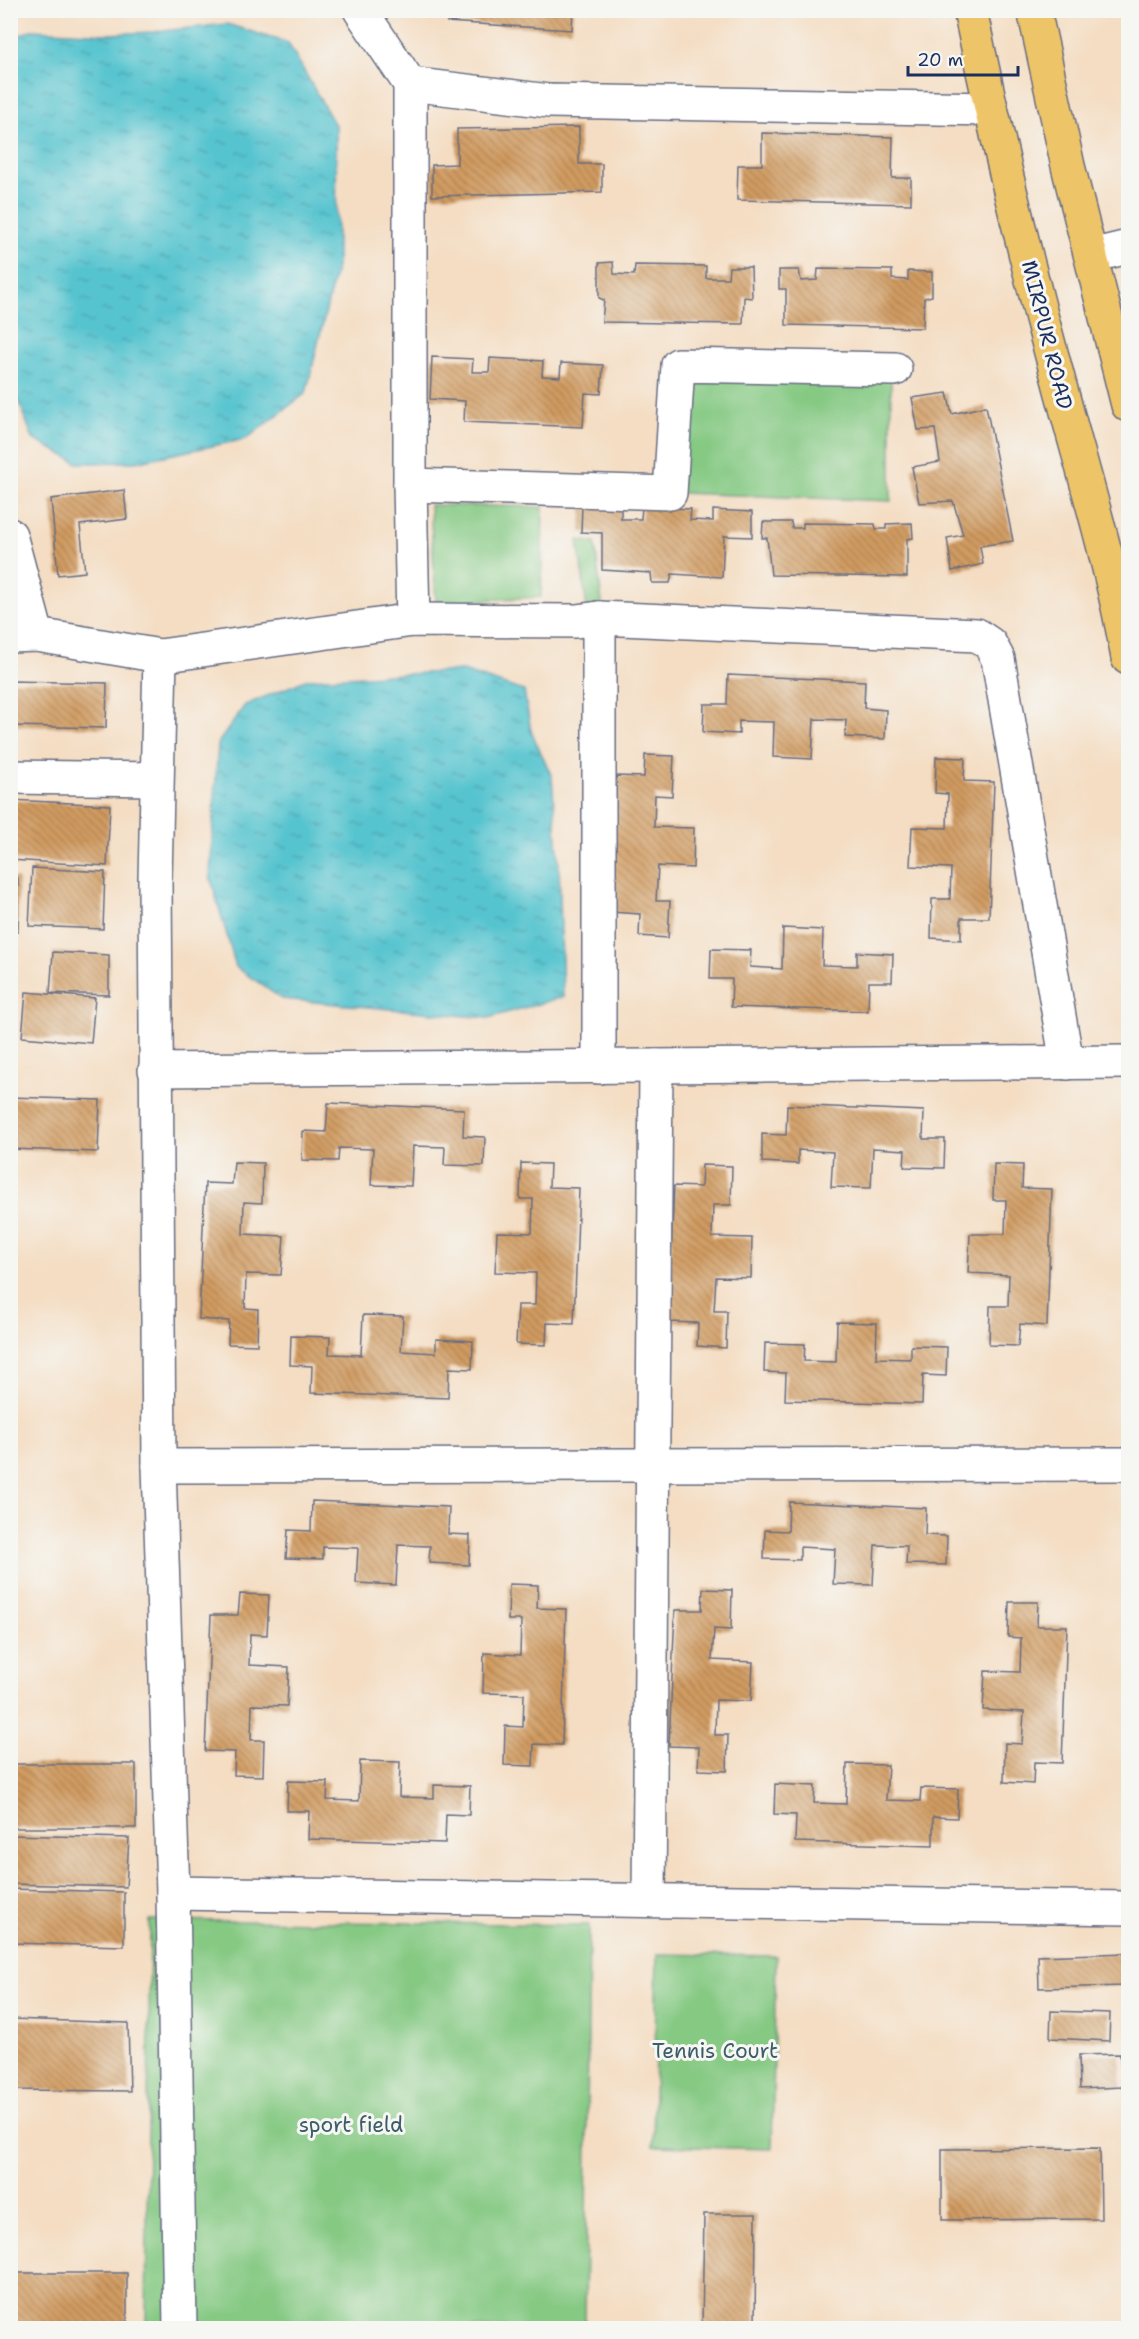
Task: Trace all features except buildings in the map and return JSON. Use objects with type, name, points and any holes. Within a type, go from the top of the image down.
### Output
[{"type":"main road","name":"MIRPUR ROAD","points":[[970,10],[991,109],[1059,383],[1118,597],[1128,658]]},
{"type":"main road","points":[[1034,10],[1068,166],[1128,405]]},
{"type":"street","points":[[360,10],[410,84],[410,485],[413,620]]},
{"type":"street","points":[[410,84],[549,101],[991,109]]},
{"type":"street","points":[[1091,256],[1128,247]]},
{"type":"street","points":[[410,485],[670,493],[678,365],[895,369]]},
{"type":"street","points":[[10,535],[24,636],[160,656],[413,620],[576,621],[599,618],[977,635],[990,644],[998,659],[1068,1063]]},
{"type":"street","points":[[599,618],[599,1067]]},
{"type":"street","points":[[160,656],[156,779],[155,1070],[159,1466],[173,1893],[180,2328]]},
{"type":"street","points":[[10,777],[156,779]]},
{"type":"street","points":[[155,1070],[1128,1062]]},
{"type":"street","points":[[649,1900],[656,1066]]},
{"type":"street","points":[[159,1466],[1128,1464]]},
{"type":"street","points":[[173,1893],[1128,1908]]},
{"type":"green space","points":[[686,372],[891,376],[891,501],[680,493]]},
{"type":"green space","points":[[430,505],[543,507],[541,597],[436,602]]},
{"type":"green space","points":[[578,540],[595,543],[602,603],[587,609]]},
{"type":"green space","name":"sport field","points":[[150,1920],[589,1925],[585,2328],[146,2328]]},
{"type":"green space","name":"Tennis Court","points":[[657,1954],[776,1956],[772,2149],[653,2146]]},
{"type":"water","points":[[227,24],[288,43],[336,127],[337,265],[306,393],[246,439],[135,462],[78,463],[33,439],[11,380],[11,39],[31,30],[108,34]]},
{"type":"water","points":[[463,671],[524,691],[531,731],[552,777],[559,863],[563,997],[488,1018],[282,999],[236,967],[210,876],[218,743],[245,705],[308,679]]}]
